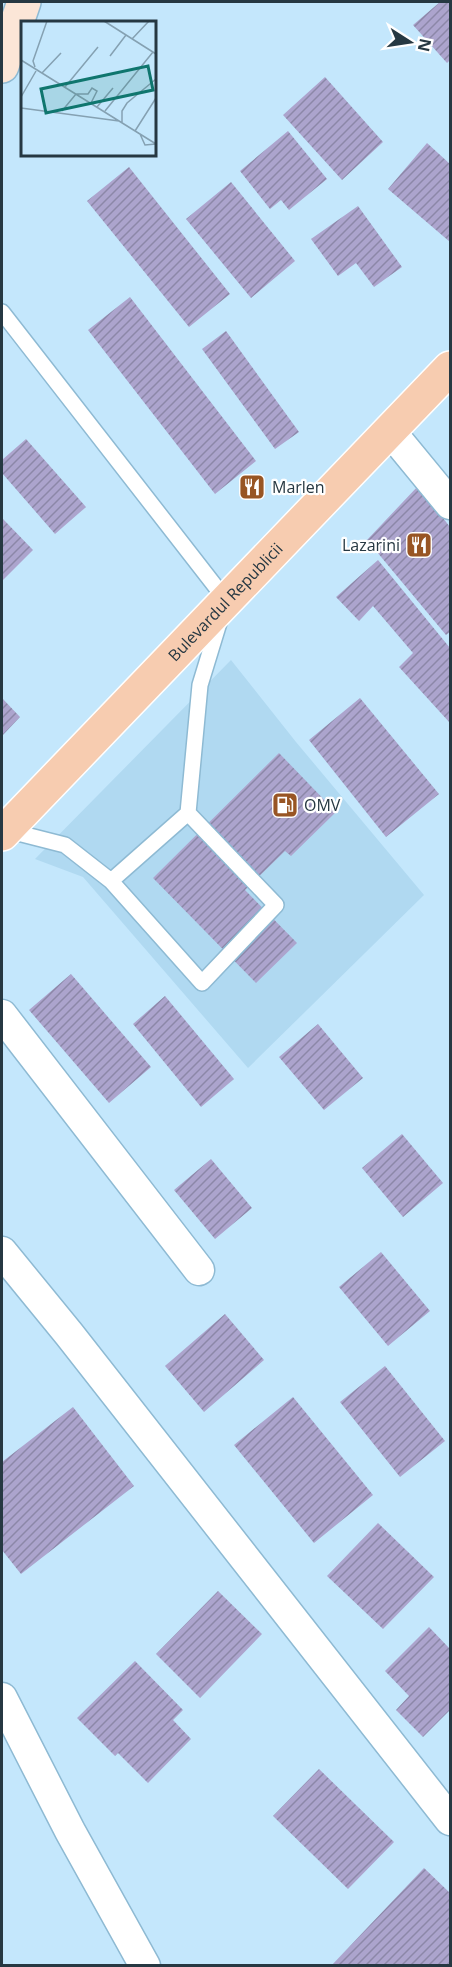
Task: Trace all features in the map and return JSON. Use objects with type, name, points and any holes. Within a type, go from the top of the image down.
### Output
[{"type":"main road","points":[[2,66],[24,2]]},
{"type":"main road","name":"Bulevardul Republicii","points":[[4,832],[450,368]]},
{"type":"street","points":[[390,431],[450,504]]},
{"type":"street","points":[[2,1015],[199,1270]]},
{"type":"street","points":[[2,1252],[69,1334],[450,1821]]},
{"type":"street","points":[[2,1698],[70,1831],[145,1965]]},
{"type":"lane","points":[[2,312],[226,600],[200,685],[188,813],[111,881]]},
{"type":"lane","points":[[4,832],[65,845],[111,881],[202,983],[276,905],[188,813]]},
{"type":"shaded area","points":[[231,660],[296,742],[424,895],[248,1068],[83,877],[35,859]]},
{"type":"building","points":[[440,2],[450,3],[450,60],[447,63],[413,25]]},
{"type":"building","points":[[325,77],[383,142],[342,180],[283,115]]},
{"type":"building","points":[[288,131],[327,179],[289,210],[281,200],[270,209],[240,171]]},
{"type":"building","points":[[427,143],[450,164],[450,242],[388,189]]},
{"type":"building","points":[[129,167],[230,294],[189,327],[87,201]]},
{"type":"building","points":[[231,182],[295,261],[251,298],[186,219]]},
{"type":"building","points":[[358,206],[402,267],[374,287],[356,263],[338,276],[311,239]]},
{"type":"building","points":[[130,297],[256,461],[215,494],[88,330]]},
{"type":"building","points":[[226,331],[299,432],[275,449],[202,349]]},
{"type":"building","points":[[26,439],[86,507],[55,534],[2,473],[2,460]]},
{"type":"building","points":[[418,486],[450,527],[450,632],[446,635],[367,540]]},
{"type":"building","points":[[2,518],[33,550],[2,581]]},
{"type":"building","points":[[378,560],[450,648],[450,723],[399,667],[413,653],[373,606],[359,621],[336,597]]},
{"type":"building","points":[[2,698],[20,717],[2,736]]},
{"type":"building","points":[[360,698],[439,794],[386,837],[309,740]]},
{"type":"building","points":[[279,753],[336,812],[291,856],[285,851],[245,890],[297,943],[256,983],[153,878]]},
{"type":"building","points":[[71,974],[151,1067],[109,1103],[29,1010]]},
{"type":"building","points":[[165,996],[234,1079],[201,1107],[133,1024]]},
{"type":"building","points":[[318,1024],[363,1078],[324,1110],[279,1057]]},
{"type":"building","points":[[402,1134],[443,1183],[403,1217],[362,1168]]},
{"type":"building","points":[[211,1159],[252,1208],[215,1239],[174,1190]]},
{"type":"building","points":[[381,1252],[430,1311],[388,1346],[339,1287]]},
{"type":"building","points":[[225,1314],[264,1360],[204,1412],[165,1366]]},
{"type":"building","points":[[385,1366],[445,1441],[400,1477],[340,1402]]},
{"type":"building","points":[[293,1397],[373,1495],[314,1543],[234,1445]]},
{"type":"building","points":[[73,1407],[134,1486],[21,1574],[2,1550],[2,1462]]},
{"type":"building","points":[[378,1523],[434,1577],[383,1629],[327,1576]]},
{"type":"building","points":[[218,1591],[262,1634],[200,1698],[156,1654]]},
{"type":"building","points":[[429,1627],[450,1649],[450,1710],[423,1737],[396,1710],[409,1696],[385,1671]]},
{"type":"building","points":[[135,1661],[183,1710],[173,1720],[191,1739],[148,1783],[118,1753],[115,1756],[77,1718]]},
{"type":"building","points":[[319,1769],[394,1842],[348,1889],[273,1816]]},
{"type":"building","points":[[424,1868],[450,1893],[450,1962],[447,1966],[331,1966]]},
{"type":"place","name":"Marlen","points":[[252,487]]},
{"type":"place","name":"Lazarini","points":[[419,545]]},
{"type":"place","name":"OMV","points":[[285,805]]}]
